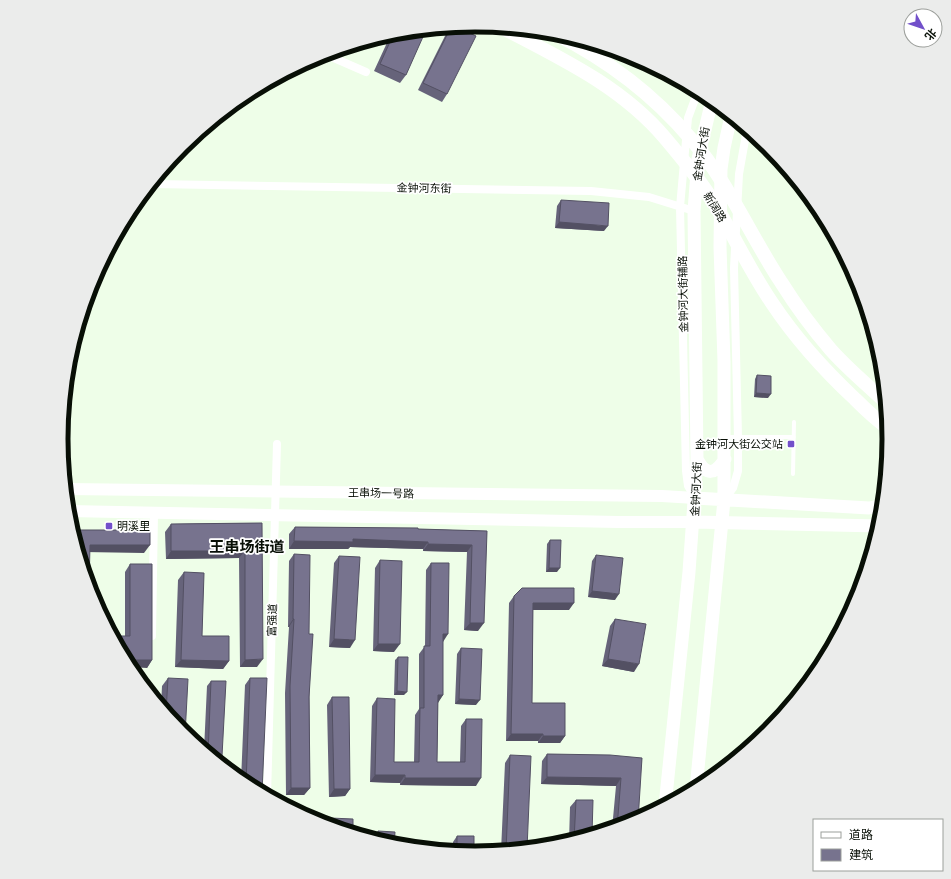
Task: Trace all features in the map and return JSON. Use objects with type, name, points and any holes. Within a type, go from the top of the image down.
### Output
[{"type":"highway","name":"新阔路","points":[[512,34],[601,82],[630,102],[665,137],[712,201],[771,302],[798,339],[837,383],[882,424]]},
{"type":"highway","name":"新阔路","points":[[577,45],[613,67],[665,111],[692,140],[726,187],[780,282],[797,306],[832,351],[881,397]]},
{"type":"main road","name":"金钟河大街","points":[[666,800],[694,522],[697,459],[694,211],[698,159],[710,107]]},
{"type":"main road","name":"金钟河大街","points":[[697,781],[723,522],[725,437],[720,247],[721,169],[730,121]]},
{"type":"main road","points":[[697,459],[706,471],[712,472],[718,468],[725,459]]},
{"type":"main road","name":"王串场一号路","points":[[71,489],[662,496],[695,498]]},
{"type":"main road","points":[[695,498],[868,508],[877,506]]},
{"type":"main road","points":[[74,511],[873,526]]},
{"type":"street","points":[[333,58],[366,72]]},
{"type":"street","name":"金钟河大街辅路","points":[[695,498],[688,486],[686,471],[680,207],[688,118],[696,97]]},
{"type":"street","points":[[724,500],[733,488],[738,471],[734,268],[739,174],[746,135]]},
{"type":"street","name":"金钟河东街","points":[[158,184],[591,191],[649,197],[694,211]]},
{"type":"street","name":"富强道","points":[[267,789],[277,444]]},
{"type":"street","points":[[152,636],[154,513]]},
{"type":"lane","points":[[794,422],[794,474]]},
{"type":"lane","points":[[725,437],[794,437]]},
{"type":"building","points":[[468,32],[476,36],[447,94],[423,83],[448,33]]},
{"type":"building","points":[[424,35],[406,75],[380,64],[390,41]]},
{"type":"building","points":[[561,200],[609,203],[608,226],[559,222]]},
{"type":"building","points":[[757,375],[771,376],[771,394],[756,393]]},
{"type":"building","points":[[262,523],[263,659],[245,660],[245,551],[171,551],[171,524]]},
{"type":"building","points":[[295,527],[418,528],[487,531],[484,623],[470,623],[472,545],[428,544],[428,542],[353,539],[353,542],[294,541]]},
{"type":"building","points":[[79,530],[150,530],[150,545],[90,545],[89,568]]},
{"type":"building","points":[[550,540],[561,540],[560,568],[549,568]]},
{"type":"building","points":[[294,554],[310,555],[309,634],[313,634],[309,697],[310,788],[291,788],[290,686],[294,619]]},
{"type":"building","points":[[596,555],[623,558],[619,594],[592,591]]},
{"type":"building","points":[[339,556],[360,557],[355,640],[334,639]]},
{"type":"building","points":[[380,560],[402,561],[400,644],[378,644]]},
{"type":"building","points":[[431,563],[449,563],[448,634],[443,634],[443,695],[438,695],[437,762],[465,762],[466,719],[482,719],[481,778],[405,778],[405,775],[375,775],[377,698],[395,699],[394,762],[419,762],[420,708],[424,708],[424,646],[430,646]]},
{"type":"building","points":[[130,564],[152,564],[152,660],[133,660],[119,636],[130,636]]},
{"type":"building","points":[[184,572],[204,573],[202,636],[229,636],[229,661],[181,660]]},
{"type":"building","points":[[522,588],[574,588],[574,603],[533,603],[532,703],[565,703],[565,736],[511,734],[514,596]]},
{"type":"building","points":[[615,619],[646,624],[639,664],[608,659]]},
{"type":"building","points":[[461,648],[482,649],[480,700],[459,699]]},
{"type":"building","points":[[398,657],[408,657],[407,692],[397,691]]},
{"type":"building","points":[[168,678],[188,679],[185,726],[166,705]]},
{"type":"building","points":[[250,678],[267,678],[262,786],[246,776]]},
{"type":"building","points":[[211,681],[226,681],[222,756],[219,756],[208,747]]},
{"type":"building","points":[[332,697],[349,697],[350,789],[334,789]]},
{"type":"building","points":[[547,754],[610,755],[642,758],[639,813],[618,821],[621,778],[547,777]]},
{"type":"building","points":[[510,755],[531,756],[527,844],[506,846]]},
{"type":"building","points":[[576,800],[593,800],[592,829],[574,835]]},
{"type":"building","points":[[330,818],[353,819],[353,828],[345,825],[330,820]]},
{"type":"building","points":[[378,831],[395,832],[395,839],[378,835]]},
{"type":"building","points":[[457,836],[474,836],[474,847],[457,846]]},
{"type":"place","name":"金钟河大街公交站","points":[[791,444]]},
{"type":"place","name":"明溪里","points":[[109,526]]},
{"type":"district","name":"王串场街道","points":[[247,546]]}]
